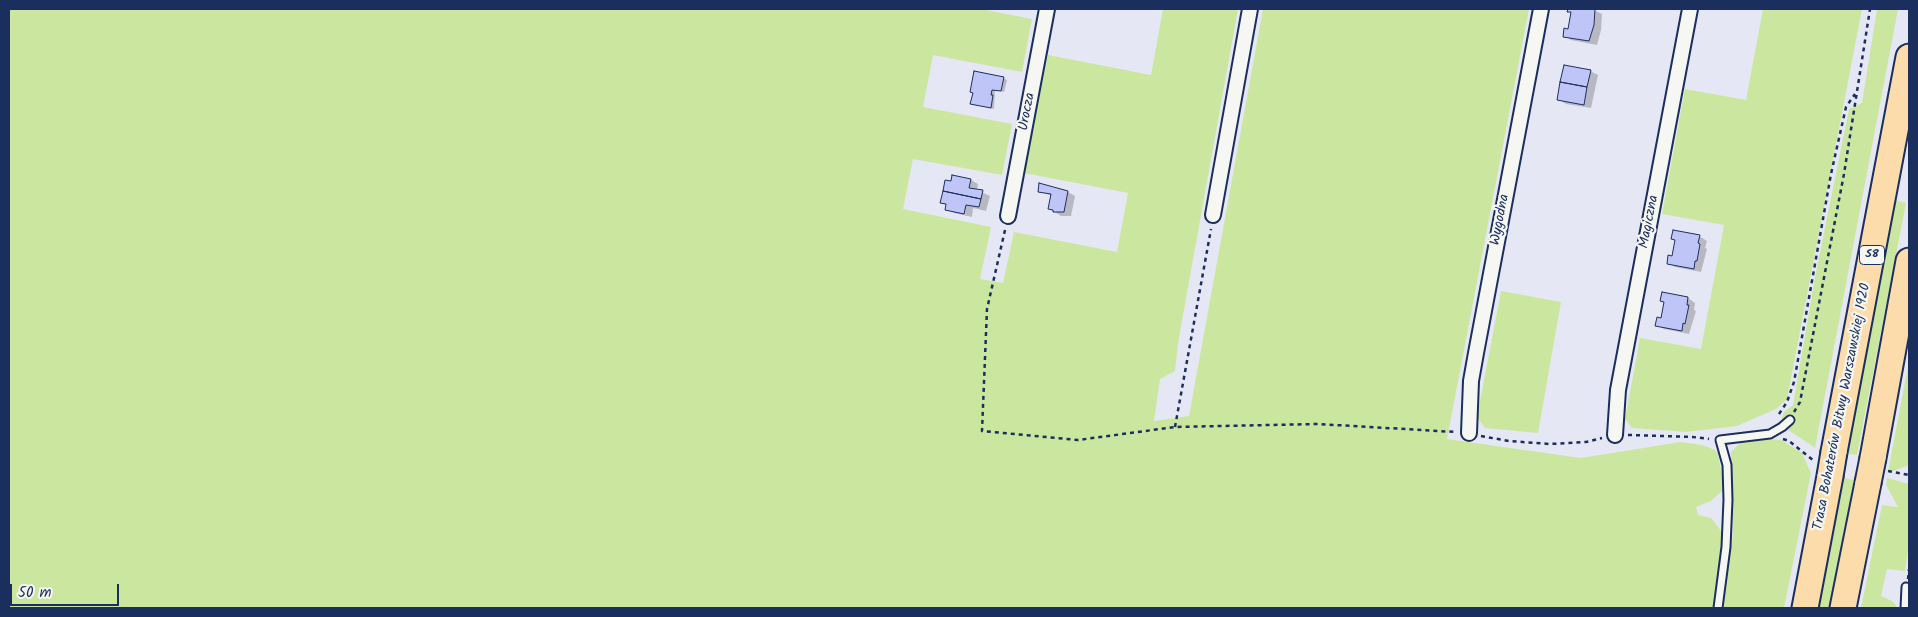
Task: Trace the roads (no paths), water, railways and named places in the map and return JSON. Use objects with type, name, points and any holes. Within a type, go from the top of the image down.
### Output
[{"type":"highway","name":"Trasa Bohaterów Bitwy Warszawskiej 1920","points":[[1804,608],[1826,463],[1909,58]]},
{"type":"highway","points":[[1843,608],[1876,471],[1909,260]]},
{"type":"street","name":"Urocza","points":[[1008,216],[1047,9]]},
{"type":"street","points":[[1213,215],[1250,9]]},
{"type":"street","name":"Wygodna","points":[[1469,433],[1471,382],[1541,9]]},
{"type":"street","name":"Magiczna","points":[[1615,435],[1618,390],[1690,9]]},
{"type":"lane","points":[[1718,608],[1726,547],[1728,500],[1728,465],[1720,440],[1770,434],[1782,428],[1790,420]]},
{"type":"lane","points":[[1905,608],[1906,587]]}]
